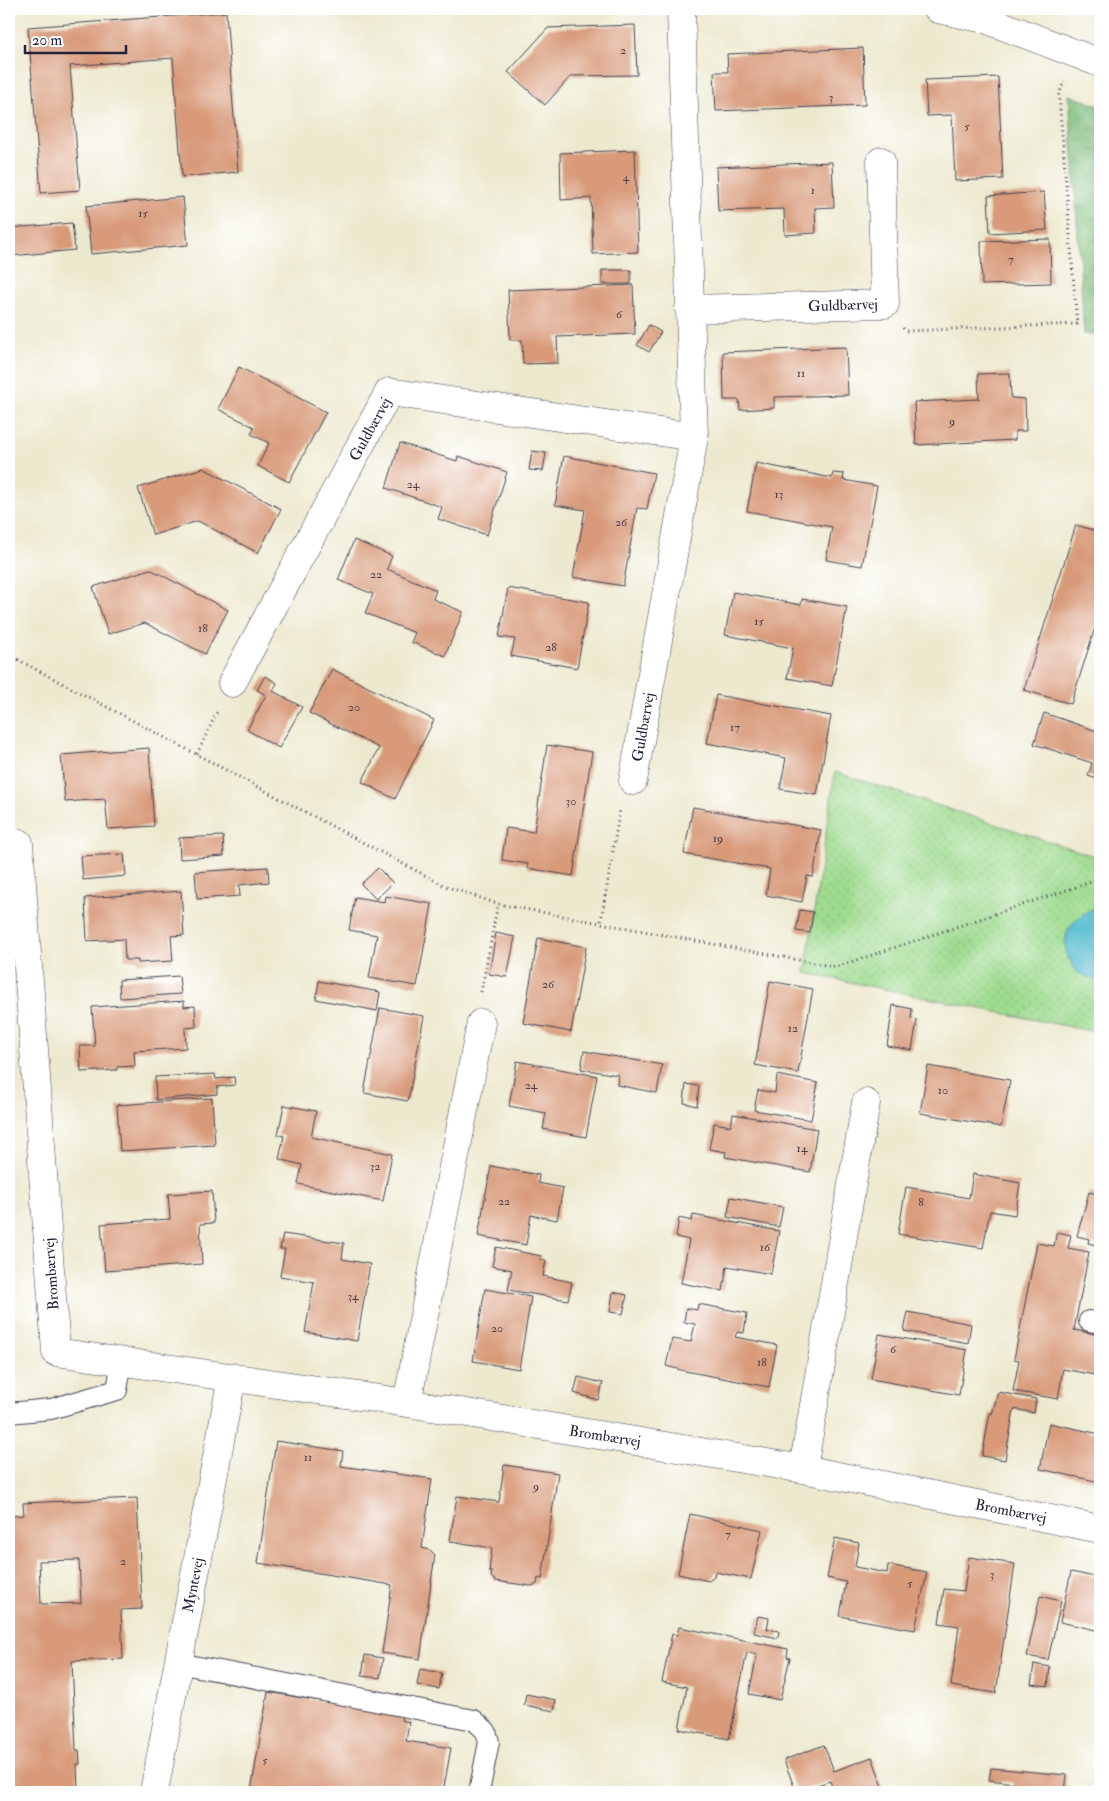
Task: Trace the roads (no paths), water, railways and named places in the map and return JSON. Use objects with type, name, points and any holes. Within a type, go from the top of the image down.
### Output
[{"type":"street","name":"Guldbærvej","points":[[634,781],[694,437],[681,9]]},
{"type":"street","points":[[938,9],[985,19],[1100,63]]},
{"type":"street","name":"Guldbærvej","points":[[689,309],[885,304],[881,160]]},
{"type":"street","name":"Guldbærvej","points":[[232,683],[390,392],[694,437]]},
{"type":"street","name":"Brombærvej","points":[[20,843],[56,1352],[122,1360],[407,1403],[803,1469],[1100,1529]]},
{"type":"street","points":[[407,1403],[481,1023]]},
{"type":"street","points":[[803,1469],[866,1103]]},
{"type":"street","name":"Myntevej","points":[[154,1792],[232,1377]]},
{"type":"lane","points":[[9,1413],[51,1409],[117,1390],[122,1360]]},
{"type":"lane","points":[[178,1663],[474,1720],[486,1731],[489,1742],[479,1792]]},
{"type":"water","points":[[1100,906],[1100,982],[1076,972],[1066,949],[1066,941],[1067,934],[1074,921],[1086,912]]}]
